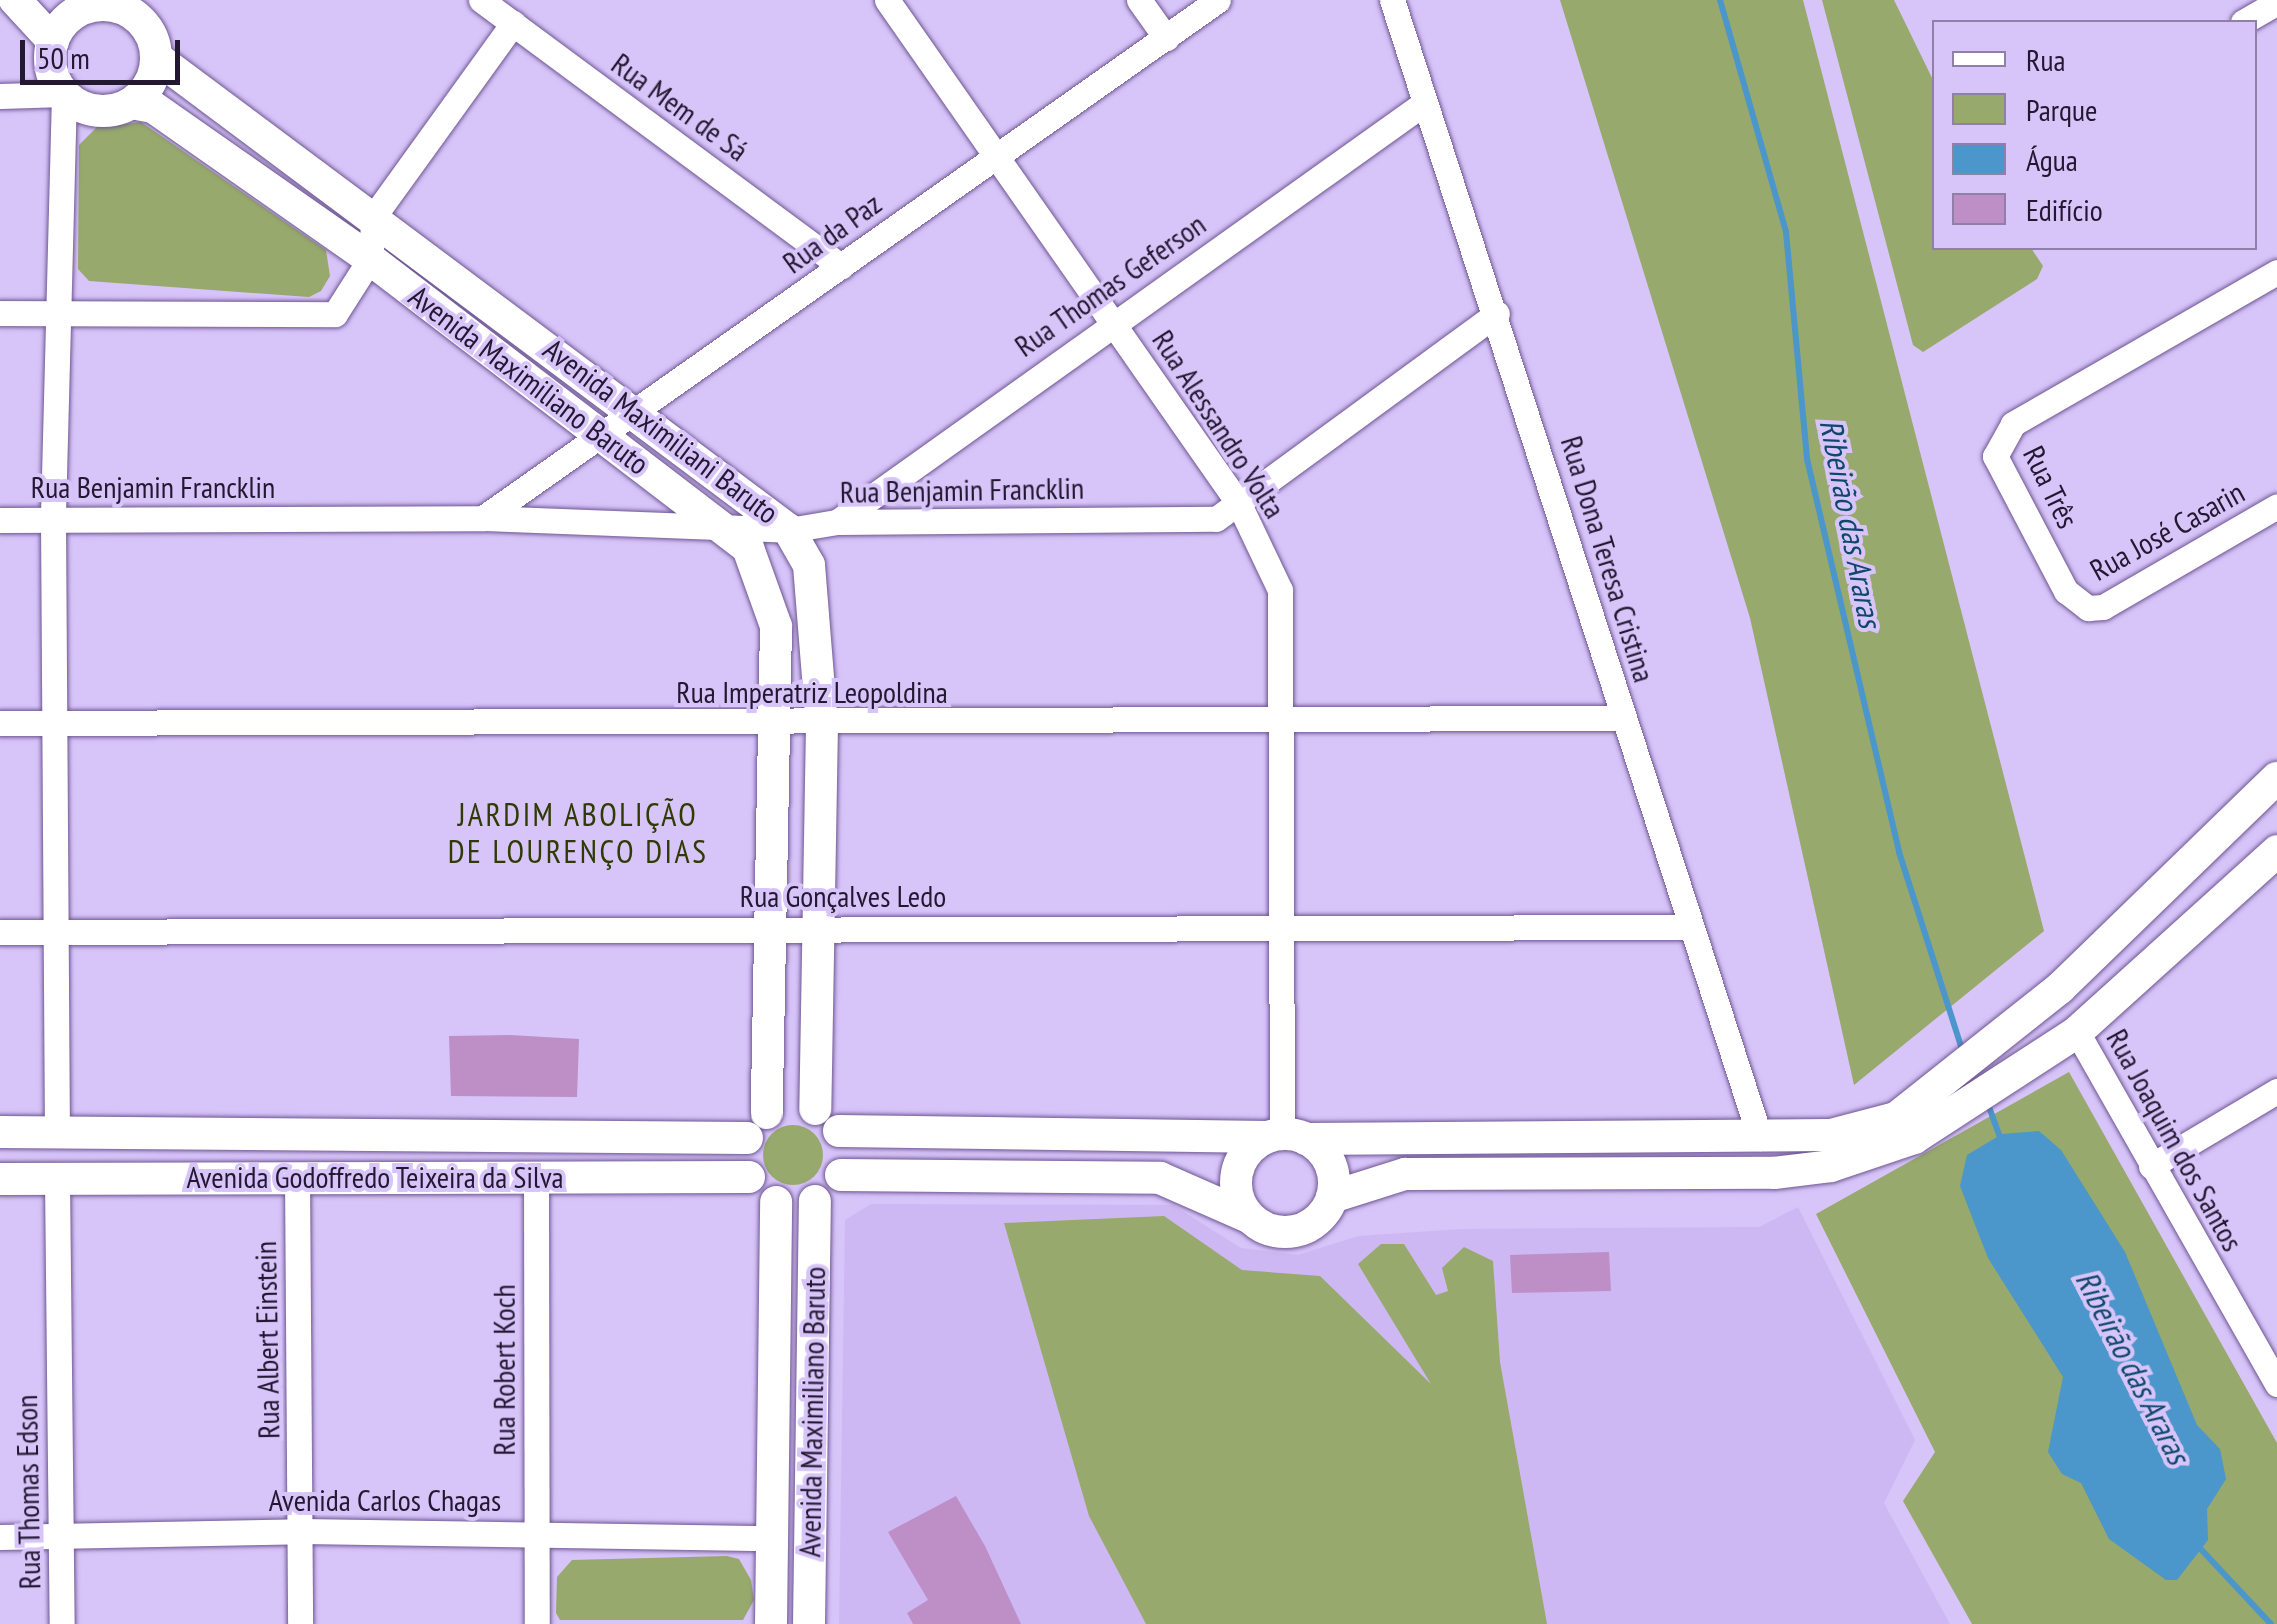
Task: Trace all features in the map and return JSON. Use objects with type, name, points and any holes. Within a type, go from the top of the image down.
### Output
[{"type":"street","points":[[15,0],[53,42]]},
{"type":"street","name":"Rua Mem de Sá","points":[[481,0],[842,266]]},
{"type":"street","name":"Rua Alessandro Volta","points":[[887,0],[992,157],[1114,322],[1239,504],[1280,590],[1287,931],[1285,1136]]},
{"type":"street","points":[[1139,0],[1166,38]]},
{"type":"street","name":"Rua da Paz","points":[[483,518],[1218,0]]},
{"type":"street","name":"Rua Dona Teresa Cristina","points":[[1392,0],[1423,104],[1497,313],[1686,927],[1760,1138]]},
{"type":"street","points":[[93,2],[145,24],[157,58],[132,103],[88,110],[64,94],[51,69],[53,42],[66,21],[93,2]]},
{"type":"street","points":[[2246,20],[2277,2]]},
{"type":"street","points":[[0,313],[336,314],[370,259],[374,216],[513,24]]},
{"type":"street","name":"Avenida Maximiliani Baruto","points":[[157,58],[638,411],[789,530],[809,564],[822,725],[815,1108]]},
{"type":"street","points":[[0,96],[64,94]]},
{"type":"street","points":[[57,1132],[53,519],[64,94]]},
{"type":"street","name":"Avenida Maximiliano Baruto","points":[[132,103],[153,107],[370,259],[598,436],[726,527],[762,572],[776,626],[772,928],[758,1126]]},
{"type":"street","name":"Rua Thomas Geferson","points":[[837,522],[1423,104]]},
{"type":"street","name":"Rua Três","points":[[2088,608],[2066,591],[1995,456],[1999,440],[2013,424],[2277,272]]},
{"type":"street","name":"Rua Benjamin Francklin","points":[[0,520],[483,518],[789,530],[837,522],[1216,520],[1497,313]]},
{"type":"street","name":"Rua José Casarin","points":[[2088,608],[2103,607],[2277,506]]},
{"type":"street","name":"Rua Imperatriz Leopoldina","points":[[0,723],[1284,724],[1624,718]]},
{"type":"street","points":[[839,1131],[841,1175],[816,1201],[776,1202],[750,1177],[758,1126],[815,1108],[839,1131],[1760,1138],[1830,1135],[1896,1118],[2060,988],[2277,778]]},
{"type":"street","points":[[1332,1197],[1405,1174],[1831,1166],[1914,1138],[2077,1032],[2277,851]]},
{"type":"street","name":"Rua Gonçalves Ledo","points":[[0,932],[1686,927]]},
{"type":"street","name":"Rua Joaquim dos Santos","points":[[2077,1032],[2151,1166],[2270,1354],[2277,1384]]},
{"type":"street","points":[[2151,1166],[2277,1091]]},
{"type":"street","name":"Avenida Godoffredo Teixeira da Silva","points":[[0,1132],[758,1126]]},
{"type":"street","points":[[841,1175],[1160,1178],[1249,1217],[1296,1231],[1324,1212],[1332,1197],[1331,1165],[1285,1136]]},
{"type":"street","points":[[1249,1217],[1237,1170],[1285,1136]]},
{"type":"street","name":"Rua Albert Einstein","points":[[297,1176],[300,1624]]},
{"type":"street","name":"Rua Robert Koch","points":[[536,1176],[536,1624]]},
{"type":"street","name":"Avenida Godoffredo Teixeira da Silva","points":[[0,1179],[750,1177]]},
{"type":"street","name":"Rua Thomas Edson","points":[[57,1179],[62,1624]]},
{"type":"street","name":"Avenida Maximiliano Baruto","points":[[809,1624],[816,1201]]},
{"type":"street","name":"Avenida Maximiliano Baruto","points":[[771,1624],[776,1202]]},
{"type":"street","name":"Avenida Carlos Chagas","points":[[0,1537],[302,1531],[770,1538]]},
{"type":"shaded area","points":[[871,1204],[1173,1205],[1241,1248],[1298,1255],[1358,1236],[1462,1229],[1759,1227],[1798,1207],[1915,1440],[1884,1503],[1950,1624],[839,1624],[845,1220]]},
{"type":"green space","points":[[1560,0],[1803,0],[2044,931],[1854,1085],[1750,618]]},
{"type":"green space","points":[[1822,0],[1894,0],[1932,78],[1932,250],[2032,250],[2043,266],[2037,279],[1923,352],[1913,345]]},
{"type":"green space","points":[[141,122],[326,250],[330,276],[321,291],[309,297],[89,281],[78,269],[79,145],[97,127]]},
{"type":"green space","points":[[2069,1072],[2277,1443],[2277,1624],[1972,1624],[1903,1501],[1935,1452],[1816,1214]]},
{"type":"green space","points":[[793,1125],[814,1134],[823,1155],[814,1176],[793,1185],[772,1176],[763,1155],[772,1134]]},
{"type":"green space","points":[[1164,1216],[1242,1270],[1320,1276],[1431,1384],[1358,1264],[1381,1244],[1404,1244],[1436,1295],[1448,1291],[1442,1268],[1464,1247],[1493,1261],[1500,1362],[1547,1624],[1146,1624],[1089,1516],[1004,1223]]},
{"type":"green space","points":[[727,1556],[739,1559],[751,1580],[754,1600],[743,1620],[560,1620],[556,1613],[557,1577],[572,1560]]},
{"type":"water","points":[[2039,1131],[2061,1150],[2125,1252],[2197,1425],[2220,1449],[2226,1479],[2207,1509],[2208,1540],[2177,1580],[2166,1580],[2109,1539],[2081,1483],[2062,1474],[2048,1452],[2063,1377],[1988,1258],[1960,1186],[1967,1155],[2002,1134]]},
{"type":"building","points":[[449,1036],[579,1039],[577,1097],[451,1096]]},
{"type":"building","points":[[1609,1252],[1611,1291],[1512,1293],[1510,1255]]},
{"type":"building","points":[[956,1496],[985,1546],[1021,1624],[913,1624],[907,1613],[928,1600],[888,1532]]},
{"type":"waterway","name":"Ribeirão das Araras","points":[[1720,0],[1786,232],[1807,459],[1899,852],[1962,1050]]},
{"type":"waterway","name":"Ribeirão das Araras","points":[[1989,1107],[2002,1143]]},
{"type":"waterway","name":"Ribeirão das Araras","points":[[2197,1545],[2271,1624]]},
{"type":"district","name":"JARDIM ABOLIÇÃO DE LOURENÇO DIAS","points":[[578,834]]}]
